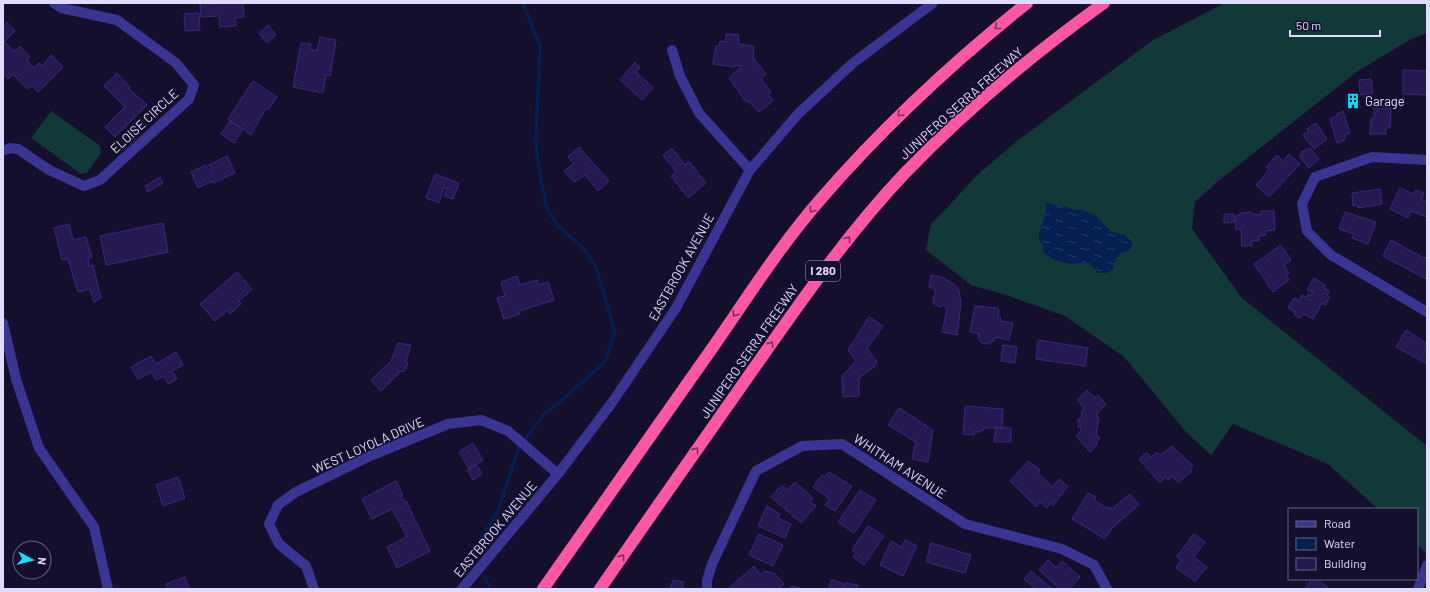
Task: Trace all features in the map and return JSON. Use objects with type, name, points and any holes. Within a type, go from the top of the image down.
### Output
[{"type":"highway","points":[[543,589],[768,268],[818,202],[874,139],[928,87],[987,35],[1028,3]]},
{"type":"highway","name":"JUNIPERO SERRA FREEWAY","points":[[600,589],[807,292],[854,231],[904,174],[957,123],[1014,72],[1104,3]]},
{"type":"street","name":"ELOISE CIRCLE","points":[[3,151],[10,148],[18,149],[50,170],[84,186],[100,180],[189,99],[194,85],[176,63],[117,20],[61,8],[54,3]]},
{"type":"street","name":"EASTBROOK AVENUE","points":[[462,589],[558,474],[611,404],[676,308],[750,170],[798,114],[853,63],[933,3]]},
{"type":"street","points":[[672,50],[680,76],[699,113],[750,170]]},
{"type":"street","points":[[1427,160],[1372,158],[1316,177],[1302,204],[1307,231],[1331,255],[1427,312]]},
{"type":"street","points":[[3,323],[16,380],[39,448],[94,527],[108,589]]},
{"type":"street","name":"WEST LOYOLA DRIVE","points":[[314,589],[306,566],[279,544],[269,524],[278,505],[296,492],[370,456],[448,424],[481,420],[508,431],[558,474]]},
{"type":"street","name":"WHITHAM AVENUE","points":[[707,585],[712,564],[756,471],[802,446],[842,444],[965,524],[1062,548],[1094,565],[1107,589]]},
{"type":"street","points":[[1418,589],[1427,565]]},
{"type":"green space","points":[[1225,3],[1427,3],[1427,33],[1411,39],[1358,71],[1217,182],[1195,202],[1192,229],[1242,298],[1427,446],[1427,554],[1418,546],[1418,508],[1377,508],[1328,464],[1233,424],[1211,455],[1187,433],[1124,357],[1065,316],[1006,295],[971,285],[926,250],[931,224],[976,176],[1017,141],[1153,40]]},
{"type":"green space","points":[[51,111],[100,146],[101,153],[87,173],[81,174],[31,138]]},
{"type":"water","points":[[1046,203],[1075,210],[1081,209],[1096,216],[1111,232],[1125,235],[1132,242],[1130,250],[1118,256],[1113,269],[1107,273],[1098,273],[1089,263],[1070,264],[1053,259],[1043,252],[1043,246],[1038,237],[1045,216]]},
{"type":"building","points":[[243,3],[244,17],[235,18],[236,26],[220,27],[219,16],[201,17],[200,4]]},
{"type":"building","points":[[199,13],[200,30],[185,31],[184,14]]},
{"type":"building","points":[[7,22],[15,31],[4,42],[14,51],[20,46],[30,57],[27,61],[34,68],[39,63],[42,66],[51,55],[63,67],[38,92],[32,86],[27,89],[13,74],[8,79],[3,74],[3,26]]},
{"type":"building","points":[[268,25],[276,35],[267,43],[259,33]]},
{"type":"building","points":[[726,34],[739,35],[738,44],[754,46],[753,57],[766,74],[761,79],[771,92],[768,94],[773,101],[759,112],[748,101],[746,102],[729,78],[742,66],[735,65],[735,67],[713,64],[716,46],[719,46],[720,41],[725,42]]},
{"type":"building","points":[[320,37],[336,40],[330,76],[326,75],[323,93],[293,87],[301,43],[311,44],[310,49],[317,51]]},
{"type":"building","points":[[635,62],[640,67],[636,72],[653,88],[642,100],[620,80]]},
{"type":"building","points":[[1403,70],[1427,71],[1427,95],[1403,94]]},
{"type":"building","points":[[117,73],[130,87],[128,88],[147,105],[115,137],[105,127],[125,107],[104,86]]},
{"type":"building","points":[[1371,79],[1373,93],[1360,95],[1359,80]]},
{"type":"building","points":[[253,81],[277,97],[268,110],[266,108],[251,135],[228,119]]},
{"type":"building","name":"Garage","points":[[1358,93],[1360,108],[1347,110],[1346,95]]},
{"type":"building","points":[[1376,101],[1379,101],[1381,105],[1391,105],[1390,128],[1386,128],[1386,134],[1370,134],[1371,118],[1374,118],[1374,105]]},
{"type":"building","points":[[1343,111],[1350,133],[1345,135],[1345,140],[1337,143],[1330,119]]},
{"type":"building","points":[[230,121],[243,129],[234,143],[221,134]]},
{"type":"building","points":[[1316,123],[1327,139],[1314,149],[1303,135],[1309,131],[1307,129]]},
{"type":"building","points":[[579,147],[609,181],[598,191],[585,175],[574,182],[564,171],[574,163],[568,157]]},
{"type":"building","points":[[672,148],[685,165],[689,161],[706,183],[688,198],[671,176],[676,172],[663,155]]},
{"type":"building","points":[[1310,148],[1319,159],[1309,168],[1299,156],[1302,154],[1301,152]]},
{"type":"building","points":[[1289,154],[1300,164],[1269,197],[1256,185],[1269,170],[1266,167],[1277,155],[1283,161]]},
{"type":"building","points":[[227,156],[235,173],[213,183],[212,181],[198,188],[191,172],[206,165],[211,174],[213,173],[209,165]]},
{"type":"building","points":[[435,174],[459,183],[453,199],[444,196],[447,188],[444,187],[439,203],[426,198]]},
{"type":"building","points":[[160,177],[163,183],[148,192],[145,186]]},
{"type":"building","points":[[1400,188],[1413,194],[1416,190],[1424,193],[1421,199],[1427,202],[1427,217],[1411,211],[1408,218],[1390,209]]},
{"type":"building","points":[[1380,189],[1382,204],[1358,208],[1358,205],[1353,206],[1352,193]]},
{"type":"building","points":[[1261,211],[1274,211],[1275,230],[1266,231],[1266,235],[1259,236],[1259,241],[1251,241],[1252,246],[1242,246],[1241,229],[1236,229],[1235,216],[1240,215],[1240,213],[1251,212],[1252,214],[1261,215]]},
{"type":"building","points":[[1345,212],[1376,222],[1368,244],[1352,238],[1354,234],[1339,229]]},
{"type":"building","points":[[1224,214],[1234,214],[1234,222],[1224,223]]},
{"type":"building","points":[[163,223],[168,252],[106,265],[100,236]]},
{"type":"building","points":[[69,224],[73,240],[86,237],[92,257],[88,258],[89,266],[93,265],[101,298],[94,302],[90,289],[78,292],[68,259],[62,260],[54,228]]},
{"type":"building","points":[[1391,240],[1424,258],[1427,257],[1426,279],[1383,256]]},
{"type":"building","points":[[1281,245],[1291,260],[1284,265],[1289,273],[1286,275],[1289,280],[1273,292],[1254,264]]},
{"type":"building","points":[[237,272],[252,289],[239,301],[241,304],[230,314],[227,311],[215,321],[200,304]]},
{"type":"building","points":[[931,275],[942,277],[955,285],[959,290],[961,303],[957,335],[942,332],[947,309],[944,305],[940,307],[933,303],[933,297],[936,293],[933,288],[929,288]]},
{"type":"building","points":[[517,276],[520,285],[537,280],[539,285],[548,282],[554,300],[519,311],[520,314],[504,319],[497,298],[505,296],[501,282]]},
{"type":"building","points":[[1314,278],[1325,285],[1323,287],[1329,291],[1327,295],[1330,297],[1325,305],[1322,303],[1313,319],[1304,314],[1300,318],[1297,317],[1294,314],[1295,312],[1288,308],[1294,298],[1299,301],[1302,295],[1306,297],[1308,294],[1311,296],[1313,293],[1307,290]]},
{"type":"building","points":[[975,306],[997,308],[999,310],[998,317],[1001,318],[1000,321],[1013,323],[1009,340],[995,337],[994,341],[988,344],[982,343],[978,338],[979,334],[970,332]]},
{"type":"building","points":[[869,317],[883,326],[867,349],[877,361],[874,367],[859,378],[859,396],[843,397],[842,376],[856,361],[848,350]]},
{"type":"building","points":[[1406,330],[1426,343],[1427,364],[1396,347]]},
{"type":"building","points":[[1038,340],[1088,348],[1085,366],[1036,359]]},
{"type":"building","points":[[398,343],[411,345],[406,361],[408,363],[404,372],[401,371],[381,391],[371,380],[391,361]]},
{"type":"building","points":[[1003,345],[1017,347],[1015,363],[1001,361]]},
{"type":"building","points":[[176,352],[183,365],[172,371],[177,379],[168,384],[164,376],[156,380],[151,372],[138,379],[131,367],[151,356],[156,364]]},
{"type":"building","points":[[1087,390],[1095,398],[1098,395],[1106,405],[1097,413],[1097,418],[1099,418],[1096,435],[1100,438],[1096,443],[1097,445],[1090,452],[1076,436],[1081,431],[1081,427],[1078,427],[1078,419],[1081,419],[1084,408],[1077,400]]},
{"type":"building","points":[[965,406],[1003,409],[1002,428],[984,428],[984,430],[981,430],[980,432],[974,432],[974,435],[963,434]]},
{"type":"building","points":[[899,408],[933,430],[928,462],[912,459],[916,442],[888,425]]},
{"type":"building","points":[[996,428],[1011,428],[1011,442],[994,442]]},
{"type":"building","points":[[473,443],[483,460],[469,469],[459,452]]},
{"type":"building","points":[[1172,446],[1193,466],[1190,469],[1192,471],[1178,483],[1172,476],[1168,480],[1165,477],[1160,483],[1139,459],[1146,453],[1151,457],[1157,452],[1160,455]]},
{"type":"building","points":[[1028,461],[1040,470],[1038,473],[1053,487],[1059,479],[1068,487],[1053,505],[1051,503],[1047,508],[1040,502],[1036,507],[1010,481]]},
{"type":"building","points":[[476,464],[482,474],[473,480],[467,470]]},
{"type":"building","points":[[829,472],[852,486],[835,511],[825,505],[830,499],[813,487],[822,475],[825,477]]},
{"type":"building","points":[[178,477],[185,498],[163,506],[156,485]]},
{"type":"building","points":[[396,481],[403,495],[401,495],[404,502],[406,501],[430,551],[397,568],[387,547],[407,537],[392,509],[372,519],[362,499]]},
{"type":"building","points":[[795,482],[813,498],[810,501],[816,506],[801,523],[771,497],[782,485],[787,490]]},
{"type":"building","points":[[860,490],[876,500],[854,533],[838,522]]},
{"type":"building","points":[[1088,493],[1096,497],[1094,500],[1107,508],[1113,508],[1130,494],[1139,505],[1112,528],[1105,539],[1072,519]]},
{"type":"building","points":[[767,506],[780,514],[778,518],[791,524],[785,538],[758,526]]},
{"type":"building","points":[[868,526],[884,536],[864,565],[853,557],[856,553],[852,550]]},
{"type":"building","points":[[759,534],[783,545],[773,566],[749,555]]},
{"type":"building","points":[[1194,534],[1205,542],[1194,557],[1207,567],[1195,581],[1176,568],[1181,560],[1177,556]]},
{"type":"building","points":[[905,540],[917,546],[903,576],[880,565],[891,541],[902,547]]},
{"type":"building","points":[[931,543],[971,555],[965,573],[926,562]]},
{"type":"building","points":[[1048,560],[1056,568],[1062,561],[1080,577],[1069,589],[1060,589],[1039,570]]},
{"type":"building","points":[[754,566],[760,574],[764,571],[774,573],[784,584],[778,589],[728,589]]},
{"type":"building","points":[[1031,571],[1052,589],[1036,589],[1024,579]]},
{"type":"building","points":[[185,577],[189,589],[168,589],[166,584]]},
{"type":"building","points":[[673,580],[684,582],[682,589],[670,589]]},
{"type":"building","points":[[831,580],[843,583],[841,589],[829,589]]},
{"type":"building","points":[[1311,580],[1318,580],[1330,589],[1305,589]]},
{"type":"building","points":[[845,583],[858,585],[857,589],[843,589]]},
{"type":"building","points":[[791,586],[804,589],[791,589]]},
{"type":"waterway","points":[[478,550],[479,542],[498,511],[519,447],[544,414],[605,362],[615,332],[596,267],[584,249],[557,225],[546,206],[537,156],[536,137],[540,46],[523,3]]},
{"type":"waterway","points":[[485,577],[490,589]]},
{"type":"place","name":"Garage","points":[[1353,101]]}]
